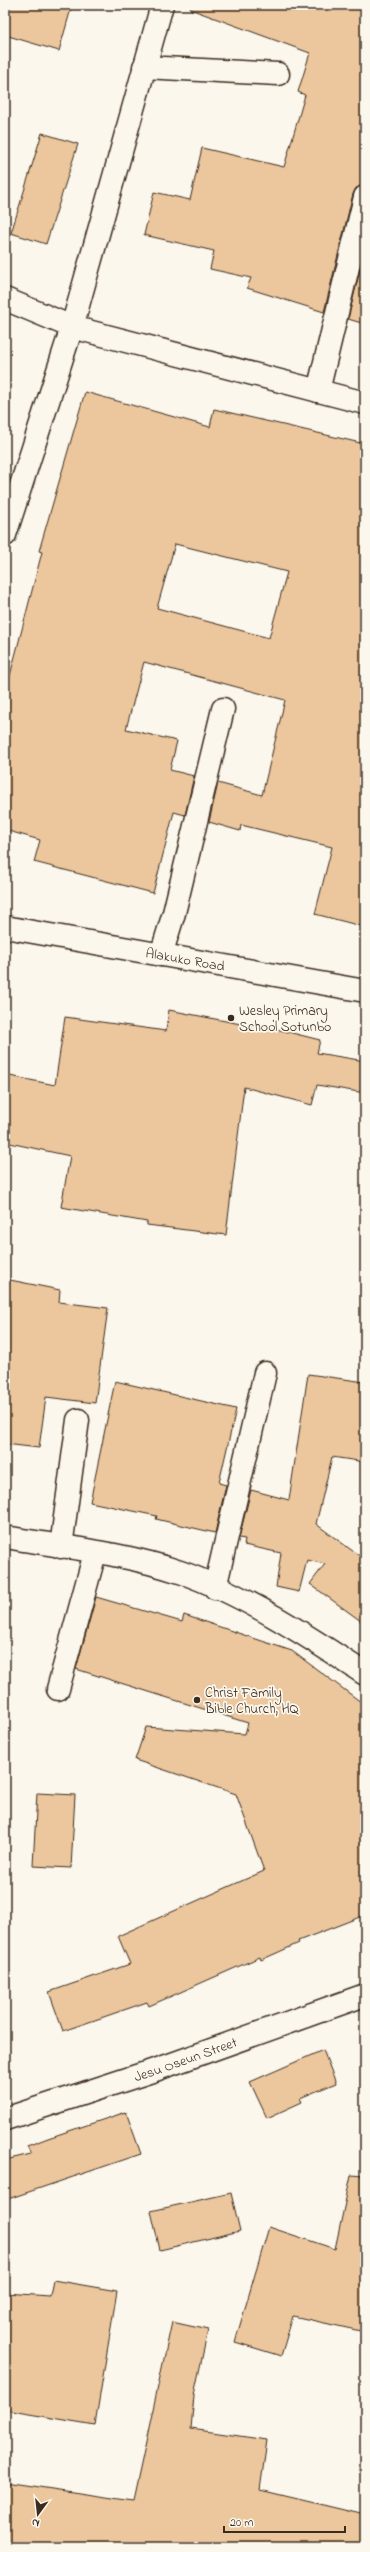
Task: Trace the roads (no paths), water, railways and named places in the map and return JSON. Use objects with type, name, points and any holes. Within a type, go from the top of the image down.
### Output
[{"type":"street","points":[[5,535],[72,327],[162,5]]},
{"type":"street","points":[[144,67],[278,74]]},
{"type":"street","points":[[318,391],[365,197]]},
{"type":"street","points":[[5,299],[72,327],[365,404]]},
{"type":"street","points":[[161,955],[174,913],[224,709]]},
{"type":"street","name":"Alakuko Road","points":[[5,927],[365,991]]},
{"type":"street","points":[[215,1588],[265,1373]]},
{"type":"street","points":[[61,1546],[78,1420]]},
{"type":"street","points":[[5,1537],[61,1546],[180,1572],[255,1607],[365,1674]]},
{"type":"street","points":[[58,1689],[95,1553]]},
{"type":"street","name":"Jesu Oseun Street","points":[[5,2119],[158,2069],[365,1995]]},
{"type":"place","name":"Wesley Primary School Sotunbo","points":[[231,1018]]},
{"type":"place","name":"Christ Family Bible Church, HQ","points":[[197,1700]]}]
